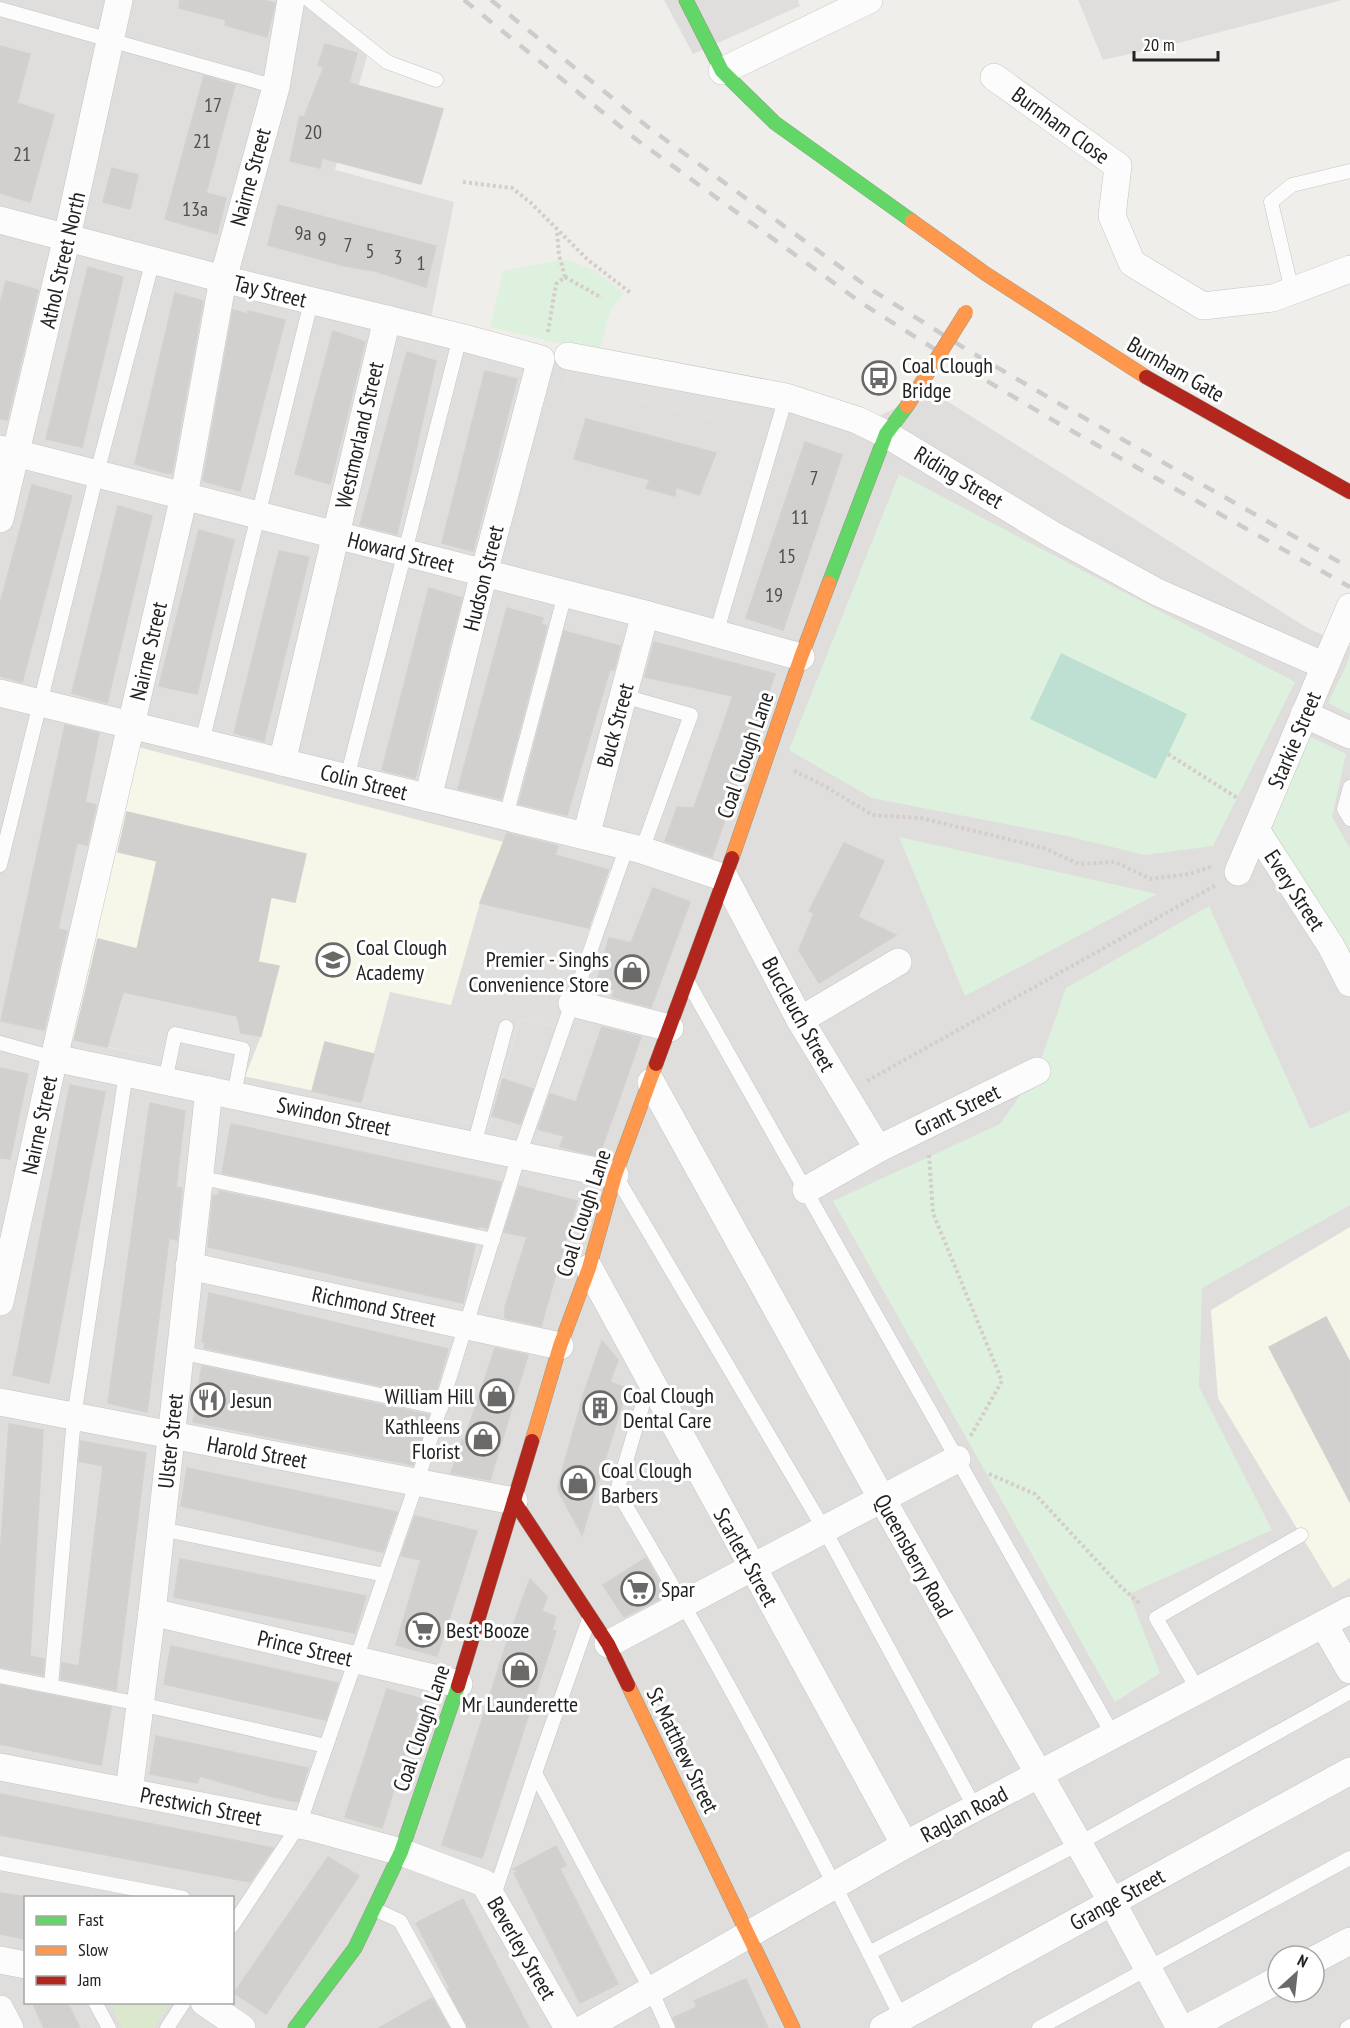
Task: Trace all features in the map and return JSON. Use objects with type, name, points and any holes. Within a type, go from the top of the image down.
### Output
[{"type":"main road","name":"Burnham Gate","points":[[686,0],[722,71],[775,123],[983,279],[1124,364],[1350,492]]},
{"type":"main road","name":"Coal Clough Lane","points":[[295,2028],[354,1948],[401,1852],[459,1684],[560,1346],[589,1268],[615,1175],[725,878],[801,657],[886,434],[907,406],[969,308]]},
{"type":"main road","name":"St Matthew Street","points":[[514,1501],[608,1644],[793,2028]]},
{"type":"street","name":"Athol Street North","points":[[0,519],[9,451],[67,237],[119,0]]},
{"type":"street","name":"Nairne Street","points":[[0,1302],[130,724],[184,496],[223,279],[276,87],[291,0]]},
{"type":"street","points":[[722,71],[869,0]]},
{"type":"street","name":"Burnham Close","points":[[994,77],[1118,166],[1112,216],[1132,263],[1203,306],[1273,298],[1350,269]]},
{"type":"street","name":"Tay Street","points":[[0,220],[311,302],[460,337],[541,359]]},
{"type":"street","name":"Westmorland Street","points":[[282,762],[387,319]]},
{"type":"street","name":"Riding Street","points":[[568,356],[786,397],[857,420],[886,434],[1053,535],[1157,592],[1329,657]]},
{"type":"street","name":"Hudson Street","points":[[428,798],[484,573],[541,359]]},
{"type":"street","name":"Howard Street","points":[[9,451],[645,614],[801,657]]},
{"type":"street","name":"Starkie Street","points":[[1238,872],[1350,607]]},
{"type":"street","name":"Buck Street","points":[[586,836],[645,614]]},
{"type":"street","name":"Colin Street","points":[[0,693],[634,848],[725,878]]},
{"type":"street","points":[[1304,714],[1350,735]]},
{"type":"street","name":"Every Street","points":[[1259,822],[1350,983]]},
{"type":"street","name":"Buccleuch Street","points":[[725,878],[800,1020],[878,1149]]},
{"type":"street","points":[[800,1020],[898,962]]},
{"type":"street","points":[[572,1003],[670,1028]]},
{"type":"street","name":"Swindon Street","points":[[54,1058],[615,1175]]},
{"type":"street","name":"Grant Street","points":[[806,1190],[878,1149],[1037,1071]]},
{"type":"street","name":"Queensberry Road","points":[[651,1082],[882,1499],[1112,1902],[1180,2028]]},
{"type":"street","name":"Ulster Street","points":[[129,1792],[152,1612],[198,1177],[222,1093]]},
{"type":"street","name":"Richmond Street","points":[[189,1266],[560,1346]]},
{"type":"street","name":"Scarlett Street","points":[[589,1268],[905,1845]]},
{"type":"street","name":"Harold Street","points":[[0,1402],[514,1501]]},
{"type":"street","points":[[608,1644],[957,1459]]},
{"type":"street","name":"Raglan Road","points":[[585,2028],[905,1845],[1350,1610]]},
{"type":"street","name":"Prince Street","points":[[152,1612],[459,1684]]},
{"type":"street","points":[[1324,1625],[1350,1670]]},
{"type":"street","name":"Prestwich Street","points":[[0,1767],[299,1825],[401,1852]]},
{"type":"street","name":"Grange Street","points":[[897,2025],[1350,1770]]},
{"type":"street","name":"Beverley Street","points":[[401,1852],[484,1882],[568,2028]]},
{"type":"street","points":[[1326,1954],[1350,1941]]},
{"type":"street","points":[[0,1960],[24,1965]]},
{"type":"street","points":[[1188,2028],[1266,1986]]},
{"type":"street","points":[[207,2004],[242,2028]]},
{"type":"street","points":[[0,2009],[10,2028]]},
{"type":"lane","points":[[309,0],[387,62],[436,80]]},
{"type":"lane","points":[[0,9],[276,87]]},
{"type":"lane","points":[[1292,291],[1270,202],[1292,185],[1350,171]]},
{"type":"lane","points":[[0,865],[97,474],[153,261]]},
{"type":"lane","points":[[202,742],[311,302]]},
{"type":"lane","points":[[347,778],[460,337]]},
{"type":"lane","points":[[716,634],[786,397]]},
{"type":"lane","points":[[506,816],[565,594]]},
{"type":"lane","points":[[238,1908],[299,1825],[417,1482],[519,1155],[572,1003],[634,848],[691,716],[623,696]]},
{"type":"lane","points":[[1350,787],[1344,809],[1350,819]]},
{"type":"lane","points":[[687,981],[1113,1735]]},
{"type":"lane","points":[[474,1145],[506,1027]]},
{"type":"lane","points":[[165,1081],[175,1034],[243,1049],[222,1093]]},
{"type":"lane","points":[[0,1043],[54,1058]]},
{"type":"lane","points":[[51,1686],[74,1417],[126,1073]]},
{"type":"lane","points":[[615,1175],[824,1530],[975,1808]]},
{"type":"lane","points":[[198,1177],[493,1240]]},
{"type":"lane","points":[[179,1352],[441,1408]]},
{"type":"lane","points":[[650,1380],[617,1491],[684,1603],[835,1885],[869,1953],[897,2025]]},
{"type":"lane","points":[[161,1529],[385,1575]]},
{"type":"lane","points":[[1198,1690],[1156,1618],[1301,1535]]},
{"type":"lane","points":[[493,1898],[591,1615]]},
{"type":"lane","points":[[0,1676],[140,1704],[326,1746]]},
{"type":"lane","points":[[869,1953],[1078,1844],[1350,1692]]},
{"type":"lane","points":[[535,1773],[651,1990],[668,2028]]},
{"type":"lane","points":[[1039,2028],[1350,1858]]},
{"type":"lane","points":[[0,1863],[173,1896]]},
{"type":"lane","points":[[374,1909],[400,1921],[459,2028]]},
{"type":"lane","points":[[96,2004],[110,2028]]},
{"type":"lane","points":[[167,2028],[183,2004]]},
{"type":"path","points":[[463,182],[512,188],[530,202],[588,260],[632,294]]},
{"type":"path","points":[[557,231],[559,255],[565,277],[602,298]]},
{"type":"path","points":[[541,359],[552,317],[556,284],[565,277]]},
{"type":"path","points":[[1168,754],[1259,822]]},
{"type":"path","points":[[766,758],[821,784],[873,815],[921,818],[1044,848],[1079,864],[1115,862],[1151,879],[1189,874],[1214,866],[1238,872]]},
{"type":"path","points":[[845,1094],[1238,872]]},
{"type":"path","points":[[927,1124],[933,1213],[1002,1381],[957,1459],[1035,1494],[1119,1586],[1156,1618]]},
{"type":"shaded area","points":[[0,0],[305,0],[367,56],[335,170],[454,202],[428,333],[568,358],[858,426],[931,391],[1309,629],[1350,646],[1350,2028],[0,2028]]},
{"type":"shaded area","points":[[664,0],[798,0],[800,6],[693,54]]},
{"type":"shaded area","points":[[1078,0],[1342,0],[1103,60]]},
{"type":"shaded area","points":[[570,360],[770,412],[764,435],[564,383]]},
{"type":"shaded area","name":"Coal Clough Academy","points":[[138,747],[611,870],[557,1027],[520,1020],[489,1128],[68,1039]]},
{"type":"shaded area","points":[[480,903],[590,928],[557,1027],[520,1020],[489,1128],[361,1102],[390,992],[451,1005]]},
{"type":"shaded area","points":[[123,992],[237,1016],[241,1033],[261,1036],[245,1077],[107,1047]]},
{"type":"shaded area","points":[[1350,1227],[1350,1578],[1333,1588],[1218,1398],[1211,1310]]},
{"type":"green space","points":[[566,259],[596,271],[624,293],[610,311],[599,353],[490,327],[503,271]]},
{"type":"green space","points":[[899,474],[1295,682],[1213,846],[1145,855],[1067,836],[872,798],[789,750]]},
{"type":"green space","points":[[1061,653],[1187,714],[1156,779],[1030,719]]},
{"type":"green space","points":[[1350,654],[1350,714],[1328,703]]},
{"type":"green space","points":[[1307,735],[1346,754],[1332,817],[1350,848],[1350,963],[1271,826]]},
{"type":"green space","points":[[899,837],[1157,894],[965,996]]},
{"type":"green space","points":[[1209,906],[1310,1129],[1350,1111],[1350,1205],[1202,1288],[1199,1387],[1272,1530],[1129,1594],[1160,1673],[1115,1702],[833,1201],[1000,1124],[1037,1071],[1066,988]]},
{"type":"green space","points":[[110,2004],[169,2006],[154,2028],[122,2028]]},
{"type":"building","points":[[180,0],[262,0],[275,3],[267,37],[225,25],[226,20],[179,8]]},
{"type":"building","points":[[325,44],[357,53],[349,83],[443,109],[421,184],[322,158],[320,168],[290,161],[300,116],[304,117],[324,67],[318,65]]},
{"type":"building","points":[[0,46],[30,54],[17,103],[54,115],[30,202],[0,193]]},
{"type":"building","points":[[204,76],[235,85],[206,193],[226,198],[217,234],[165,219]]},
{"type":"building","points":[[112,168],[138,175],[130,209],[103,202]]},
{"type":"building","points":[[278,205],[436,246],[426,287],[375,271],[345,266],[268,245]]},
{"type":"building","points":[[88,267],[123,277],[82,447],[46,439]]},
{"type":"building","points":[[6,281],[38,290],[7,420],[0,419],[0,304]]},
{"type":"building","points":[[175,293],[203,301],[172,473],[166,473],[135,464]]},
{"type":"building","points":[[233,310],[248,314],[248,311],[285,320],[240,491],[203,481]]},
{"type":"building","points":[[333,331],[365,342],[330,484],[295,474]]},
{"type":"building","points":[[407,352],[436,361],[397,534],[360,525]]},
{"type":"building","points":[[485,371],[517,379],[473,551],[442,543]]},
{"type":"building","points":[[586,419],[716,453],[699,495],[676,487],[675,496],[646,488],[650,480],[574,459]]},
{"type":"building","points":[[805,442],[842,455],[783,630],[746,618]]},
{"type":"building","points":[[32,485],[72,496],[22,682],[0,676],[0,604]]},
{"type":"building","points":[[118,506],[152,516],[107,703],[72,693]]},
{"type":"building","points":[[199,530],[234,540],[197,694],[159,686]]},
{"type":"building","points":[[279,551],[309,557],[264,741],[234,733]]},
{"type":"building","points":[[429,588],[462,598],[415,778],[382,770]]},
{"type":"building","points":[[507,608],[543,618],[541,624],[547,626],[501,799],[458,789]]},
{"type":"building","points":[[564,631],[620,646],[614,670],[610,669],[567,815],[519,804]]},
{"type":"building","points":[[654,642],[775,674],[712,857],[665,841],[677,807],[694,808],[733,696],[645,677]]},
{"type":"building","points":[[65,725],[99,733],[85,802],[96,805],[87,845],[77,843],[58,929],[67,931],[44,1030],[1,1021]]},
{"type":"building","points":[[127,812],[306,854],[295,902],[271,897],[258,962],[279,966],[261,1036],[241,1033],[237,1016],[123,992],[107,1047],[74,1040],[98,939],[137,949],[157,861],[118,852]]},
{"type":"building","points":[[507,833],[558,846],[555,855],[609,870],[589,928],[480,903]]},
{"type":"building","points":[[844,843],[884,861],[858,917],[896,935],[819,983],[799,950],[814,913],[809,911]]},
{"type":"building","points":[[653,888],[690,902],[651,1007],[612,997],[615,990],[596,985],[609,938],[631,943]]},
{"type":"building","points":[[602,1027],[641,1037],[599,1156],[560,1147],[564,1136],[538,1129],[550,1094],[576,1102]]},
{"type":"building","points":[[325,1042],[374,1054],[361,1102],[312,1091]]},
{"type":"building","points":[[0,1068],[28,1074],[10,1159],[0,1158]]},
{"type":"building","points":[[503,1079],[533,1089],[520,1124],[492,1116]]},
{"type":"building","points":[[70,1085],[105,1092],[49,1383],[13,1375]]},
{"type":"building","points":[[150,1103],[185,1111],[176,1187],[182,1188],[177,1240],[169,1238],[147,1412],[108,1403]]},
{"type":"building","points":[[231,1124],[501,1182],[487,1228],[479,1226],[478,1228],[222,1173]]},
{"type":"building","points":[[519,1186],[577,1201],[541,1326],[505,1318],[505,1307],[527,1237],[504,1232]]},
{"type":"building","points":[[219,1191],[475,1245],[463,1303],[208,1247],[213,1195],[218,1196]]},
{"type":"building","points":[[209,1293],[448,1349],[434,1397],[204,1348],[205,1342],[202,1342]]},
{"type":"building","points":[[1326,1317],[1350,1362],[1350,1502],[1269,1347]]},
{"type":"building","points":[[602,1341],[618,1360],[610,1382],[627,1388],[582,1535],[558,1486],[584,1393]]},
{"type":"building","points":[[495,1348],[528,1355],[490,1480],[451,1473],[462,1440],[464,1441]]},
{"type":"building","points":[[202,1366],[429,1415],[413,1465],[193,1422]]},
{"type":"building","points":[[9,1424],[43,1430],[30,1656],[44,1659],[43,1675],[0,1667],[0,1557]]},
{"type":"building","points":[[81,1441],[146,1453],[116,1690],[61,1679],[62,1663],[79,1666],[103,1466],[79,1461]]},
{"type":"building","points":[[187,1468],[397,1512],[383,1552],[181,1506]]},
{"type":"building","points":[[415,1516],[477,1531],[437,1656],[396,1645],[421,1560],[401,1556]]},
{"type":"building","name":"Spar","points":[[646,1558],[667,1595],[624,1617],[603,1585]]},
{"type":"building","points":[[180,1559],[366,1596],[355,1633],[174,1597]]},
{"type":"building","points":[[530,1579],[547,1597],[542,1611],[556,1617],[552,1630],[556,1631],[482,1858],[442,1845],[506,1645]]},
{"type":"building","points":[[171,1646],[338,1683],[326,1720],[164,1684]]},
{"type":"building","points":[[0,1685],[111,1707],[101,1765],[0,1744]]},
{"type":"building","points":[[387,1689],[422,1699],[382,1828],[345,1817]]},
{"type":"building","points":[[156,1736],[308,1768],[298,1802],[200,1776],[197,1783],[150,1774]]},
{"type":"building","points":[[0,1794],[273,1848],[250,1882],[0,1835]]},
{"type":"building","points":[[556,1846],[566,1865],[560,1869],[618,1984],[580,2003],[514,1873],[519,1871],[513,1869]]},
{"type":"building","points":[[328,1857],[359,1876],[266,2014],[234,1993]]},
{"type":"building","points":[[0,1893],[24,1897],[24,1939],[0,1934]]},
{"type":"building","points":[[463,1899],[529,2028],[468,2028],[448,1990],[450,1989],[416,1923]]},
{"type":"building","points":[[746,1979],[768,2028],[677,2028],[673,2018],[697,2007],[694,2001]]},
{"type":"building","points":[[432,1998],[449,2028],[379,2028]]},
{"type":"building","points":[[33,2004],[68,2004],[80,2028],[44,2028]]},
{"type":"railway","points":[[464,0],[637,140],[863,304],[1056,422],[1350,587]]},
{"type":"railway","points":[[491,0],[648,127],[872,290],[969,351],[1065,407],[1350,568]]},
{"type":"traffic: fast","points":[[686,0],[722,71],[775,123],[912,221]]},
{"type":"traffic: fast","points":[[829,583],[886,434],[907,406]]},
{"type":"traffic: fast","points":[[295,2028],[355,1948],[401,1852],[458,1686]]},
{"type":"traffic: slow","points":[[912,221],[986,274],[1146,377]]},
{"type":"traffic: slow","points":[[907,406],[966,312]]},
{"type":"traffic: slow","points":[[732,858],[829,583]]},
{"type":"traffic: slow","points":[[532,1441],[560,1346],[589,1268],[615,1175],[656,1064]]},
{"type":"traffic: slow","points":[[628,1685],[793,2028]]},
{"type":"traffic: jam","points":[[1146,377],[1350,492]]},
{"type":"traffic: jam","points":[[656,1064],[732,858]]},
{"type":"traffic: jam","points":[[458,1686],[532,1441]]},
{"type":"traffic: jam","points":[[514,1501],[608,1644],[628,1685]]},
{"type":"place","name":"Coal Clough Bridge","points":[[879,378]]},
{"type":"place","name":"Coal Clough Academy","points":[[333,960]]},
{"type":"place","name":"Premier - Singhs Convenience Store","points":[[632,972]]},
{"type":"place","name":"William Hill","points":[[497,1396]]},
{"type":"place","name":"Jesun","points":[[208,1400]]},
{"type":"place","name":"Coal Clough Dental Care","points":[[600,1408]]},
{"type":"place","name":"Kathleens Florist","points":[[483,1439]]},
{"type":"place","name":"Coal Clough Barbers","points":[[578,1483]]},
{"type":"place","name":"Spar","points":[[638,1589]]},
{"type":"place","name":"Best Booze","points":[[423,1630]]},
{"type":"place","name":"Mr Launderette","points":[[520,1670]]}]
